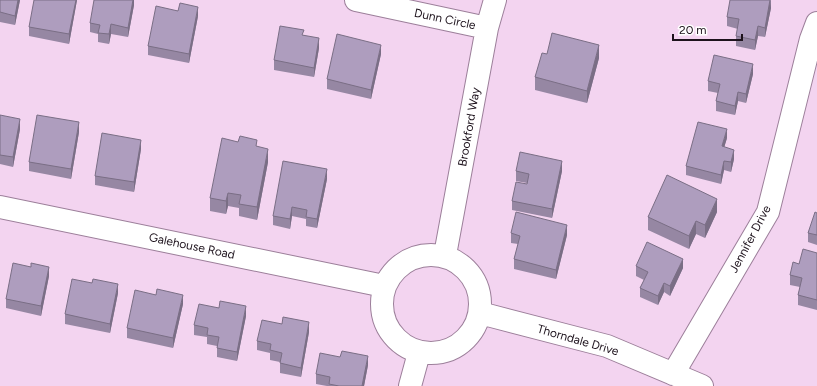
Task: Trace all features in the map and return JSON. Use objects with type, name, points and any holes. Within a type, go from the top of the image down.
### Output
[{"type":"street","name":"Dunn Circle","points":[[356,0],[487,28]]},
{"type":"street","name":"Brookford Way","points":[[445,255],[487,28],[495,0]]},
{"type":"street","name":"Jennifer Drive","points":[[679,380],[768,212],[811,39],[817,23]]},
{"type":"street","name":"Galehouse Road","points":[[0,207],[384,286]]},
{"type":"street","points":[[426,254],[445,255],[466,268],[479,289],[480,313],[474,329],[464,341],[451,350],[435,354],[419,353],[395,339],[382,314],[384,286],[394,270],[408,259],[426,254]]},
{"type":"street","name":"Thorndale Drive","points":[[480,313],[607,346],[679,380],[702,386]]},
{"type":"street","points":[[410,386],[419,353]]},
{"type":"building","points":[[0,0],[18,0],[15,16],[0,12]]},
{"type":"building","points":[[34,0],[76,0],[69,34],[29,27]]},
{"type":"building","points":[[94,0],[133,0],[128,28],[111,24],[109,34],[98,33],[100,25],[90,23]]},
{"type":"building","points":[[730,0],[770,0],[765,28],[758,26],[755,40],[736,36],[739,19],[727,17]]},
{"type":"building","points":[[180,3],[198,7],[189,54],[148,46],[156,6],[178,11]]},
{"type":"building","points":[[280,26],[304,30],[302,35],[319,38],[314,68],[274,60]]},
{"type":"building","points":[[552,33],[599,45],[587,91],[535,77],[542,53],[547,54]]},
{"type":"building","points":[[337,34],[381,45],[371,90],[327,79]]},
{"type":"building","points":[[714,55],[753,64],[746,94],[738,92],[735,106],[716,101],[720,84],[708,81]]},
{"type":"building","points":[[0,115],[20,119],[13,157],[0,155]]},
{"type":"building","points":[[37,115],[79,122],[71,169],[29,162]]},
{"type":"building","points":[[698,122],[727,129],[722,146],[734,150],[731,162],[724,161],[721,175],[686,166]]},
{"type":"building","points":[[102,133],[141,140],[134,182],[95,176]]},
{"type":"building","points":[[240,136],[257,140],[256,146],[268,149],[257,207],[239,204],[241,195],[228,193],[226,201],[210,198],[222,138],[238,142]]},
{"type":"building","points":[[520,152],[562,161],[552,209],[512,201],[516,182],[527,184],[529,174],[516,171]]},
{"type":"building","points":[[283,161],[327,169],[317,219],[306,217],[307,210],[292,207],[290,219],[273,216]]},
{"type":"building","points":[[667,175],[717,199],[705,225],[696,221],[689,236],[648,217]]},
{"type":"building","points":[[516,212],[567,225],[556,270],[514,259],[520,236],[511,233]]},
{"type":"building","points":[[815,212],[817,213],[817,235],[808,233]]},
{"type":"building","points":[[647,242],[683,259],[670,286],[664,283],[658,296],[640,288],[648,272],[636,266]]},
{"type":"building","points":[[803,249],[817,253],[817,300],[798,295],[802,278],[790,275],[793,262],[799,264]]},
{"type":"building","points":[[13,263],[31,267],[31,263],[49,267],[41,306],[6,299]]},
{"type":"building","points":[[72,279],[92,283],[93,279],[118,284],[110,324],[65,314]]},
{"type":"building","points":[[157,289],[183,295],[173,338],[127,328],[135,290],[156,295]]},
{"type":"building","points":[[220,301],[246,306],[237,352],[217,348],[219,337],[207,335],[208,328],[194,325],[199,304],[219,308]]},
{"type":"building","points":[[283,317],[309,322],[301,368],[280,363],[282,353],[270,350],[271,344],[257,341],[262,320],[282,324]]},
{"type":"building","points":[[342,351],[368,356],[362,386],[339,386],[329,384],[330,377],[316,374],[320,353],[340,357]]}]
